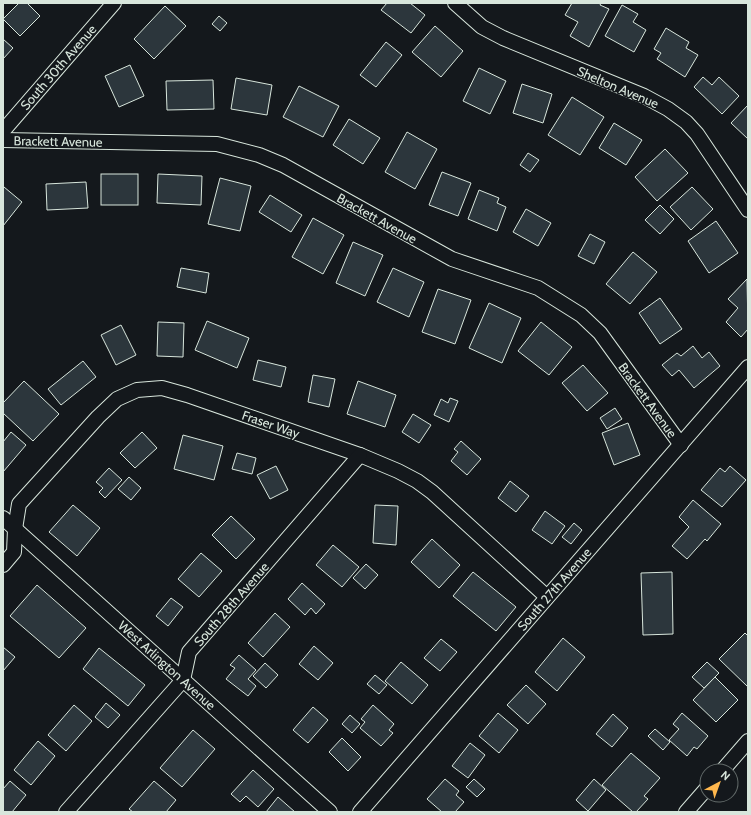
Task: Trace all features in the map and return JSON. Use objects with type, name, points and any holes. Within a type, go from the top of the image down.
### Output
[{"type":"street","name":"South 30th Avenue","points":[[3,131],[114,3]]},
{"type":"street","name":"Shelton Avenue","points":[[454,3],[482,27],[503,38],[644,96],[668,109],[686,122],[697,134],[748,210]]},
{"type":"street","name":"Brackett Avenue","points":[[3,140],[218,144],[259,154],[283,165],[452,259],[538,288],[581,315],[600,333],[681,445]]},
{"type":"street","name":"South 27th Avenue","points":[[360,812],[748,367]]},
{"type":"street","name":"Fraser Way","points":[[3,566],[14,552],[15,529],[19,504],[98,416],[118,399],[137,390],[162,388],[188,395],[360,455],[398,471],[432,492],[547,597]]},
{"type":"street","name":"South 28th Avenue","points":[[66,812],[183,680],[189,652],[360,455]]},
{"type":"street","name":"West Arlington Avenue","points":[[3,518],[330,812]]},
{"type":"street","points":[[729,763],[748,741]]},
{"type":"street","points":[[686,812],[699,797]]},
{"type":"building","points":[[19,3],[27,3],[40,16],[20,36],[3,19]]},
{"type":"building","points":[[387,3],[410,3],[425,15],[411,33],[381,10]]},
{"type":"building","points":[[572,3],[601,3],[600,5],[609,9],[589,47],[570,36],[578,22],[565,15]]},
{"type":"building","points":[[622,5],[638,14],[633,22],[646,30],[634,52],[605,36]]},
{"type":"building","points":[[165,6],[186,26],[154,59],[134,39]]},
{"type":"building","points":[[219,16],[227,23],[220,31],[212,24]]},
{"type":"building","points":[[435,26],[463,51],[441,77],[412,52]]},
{"type":"building","points":[[666,28],[689,42],[686,48],[698,55],[685,77],[657,59],[661,53],[654,49]]},
{"type":"building","points":[[3,39],[13,48],[3,59]]},
{"type":"building","points":[[386,42],[402,55],[376,87],[360,75]]},
{"type":"building","points":[[130,65],[144,96],[119,107],[105,76]]},
{"type":"building","points":[[479,68],[506,81],[490,114],[463,101]]},
{"type":"building","points":[[703,77],[712,85],[719,77],[739,96],[722,114],[694,87]]},
{"type":"building","points":[[236,78],[272,85],[267,115],[231,109]]},
{"type":"building","points":[[213,80],[214,109],[167,110],[166,81]]},
{"type":"building","points":[[522,84],[552,94],[543,123],[513,113]]},
{"type":"building","points":[[299,86],[339,106],[323,137],[283,117]]},
{"type":"building","points":[[572,97],[604,117],[580,155],[548,135]]},
{"type":"building","points":[[748,105],[748,139],[731,123]]},
{"type":"building","points":[[349,119],[380,138],[363,164],[333,145]]},
{"type":"building","points":[[614,123],[642,140],[626,165],[599,148]]},
{"type":"building","points":[[407,132],[437,149],[415,189],[385,172]]},
{"type":"building","points":[[665,149],[688,173],[657,201],[635,177]]},
{"type":"building","points":[[528,153],[539,160],[530,172],[520,165]]},
{"type":"building","points":[[442,172],[471,183],[458,216],[429,205]]},
{"type":"building","points":[[101,174],[138,174],[138,205],[101,205]]},
{"type":"building","points":[[158,174],[202,176],[201,205],[157,203]]},
{"type":"building","points":[[220,178],[251,186],[240,231],[208,224]]},
{"type":"building","points":[[86,182],[88,208],[47,210],[46,184]]},
{"type":"building","points":[[4,187],[22,202],[3,226],[3,188]]},
{"type":"building","points":[[692,187],[713,209],[691,230],[670,207]]},
{"type":"building","points":[[479,190],[499,198],[497,203],[506,207],[497,231],[468,219]]},
{"type":"building","points":[[270,195],[302,215],[291,232],[259,212]]},
{"type":"building","points":[[660,205],[674,219],[660,234],[645,220]]},
{"type":"building","points":[[526,209],[551,223],[538,246],[513,232]]},
{"type":"building","points":[[313,218],[344,235],[323,274],[292,257]]},
{"type":"building","points":[[716,221],[738,253],[709,273],[688,241]]},
{"type":"building","points":[[590,234],[605,242],[594,264],[578,256]]},
{"type":"building","points":[[353,242],[383,255],[365,296],[336,283]]},
{"type":"building","points":[[633,252],[657,272],[630,304],[606,284]]},
{"type":"building","points":[[181,268],[209,273],[206,293],[177,287]]},
{"type":"building","points":[[393,268],[424,282],[409,317],[377,302]]},
{"type":"building","points":[[747,279],[748,329],[741,337],[726,322],[738,308],[728,299]]},
{"type":"building","points":[[438,289],[471,300],[455,344],[422,332]]},
{"type":"building","points":[[660,298],[682,329],[660,344],[639,313]]},
{"type":"building","points":[[489,303],[521,318],[502,363],[469,348]]},
{"type":"building","points":[[207,321],[249,338],[237,368],[195,350]]},
{"type":"building","points":[[158,322],[184,323],[183,357],[157,356]]},
{"type":"building","points":[[541,322],[572,347],[549,375],[518,351]]},
{"type":"building","points":[[121,325],[136,355],[116,365],[101,335]]},
{"type":"building","points":[[693,346],[702,358],[709,352],[720,366],[694,388],[679,370],[672,376],[662,365],[677,353],[681,356]]},
{"type":"building","points":[[258,360],[286,367],[281,387],[253,380]]},
{"type":"building","points":[[83,361],[96,377],[61,405],[48,389]]},
{"type":"building","points":[[583,365],[608,393],[587,411],[562,383]]},
{"type":"building","points":[[313,375],[335,379],[329,407],[308,402]]},
{"type":"building","points":[[24,381],[59,414],[33,441],[3,413],[3,403]]},
{"type":"building","points":[[358,381],[396,395],[385,427],[347,414]]},
{"type":"building","points":[[450,398],[458,401],[449,422],[434,415],[441,399],[448,403]]},
{"type":"building","points":[[615,408],[622,419],[607,429],[600,418]]},
{"type":"building","points":[[413,414],[431,425],[419,443],[402,432]]},
{"type":"building","points":[[628,423],[640,455],[614,465],[602,433]]},
{"type":"building","points":[[11,432],[26,445],[3,472],[3,442]]},
{"type":"building","points":[[142,432],[157,448],[135,468],[120,453]]},
{"type":"building","points":[[183,435],[223,446],[214,480],[174,469]]},
{"type":"building","points":[[461,441],[481,459],[467,475],[451,461],[458,452],[454,449]]},
{"type":"building","points":[[237,453],[256,458],[252,474],[232,469]]},
{"type":"building","points":[[276,466],[288,490],[270,499],[257,475]]},
{"type":"building","points":[[730,466],[746,480],[722,507],[701,490],[720,468],[725,472]]},
{"type":"building","points":[[109,468],[122,480],[105,498],[99,492],[103,488],[96,482]]},
{"type":"building","points":[[129,477],[141,488],[131,500],[118,489]]},
{"type":"building","points":[[510,481],[529,496],[516,512],[498,498]]},
{"type":"building","points":[[693,500],[721,524],[707,541],[705,539],[687,559],[672,546],[689,527],[679,517]]},
{"type":"building","points":[[73,505],[100,528],[77,556],[49,532]]},
{"type":"building","points":[[375,505],[398,506],[396,545],[373,543]]},
{"type":"building","points":[[545,511],[565,526],[552,544],[532,530]]},
{"type":"building","points":[[231,516],[255,539],[236,559],[212,535]]},
{"type":"building","points":[[574,523],[582,530],[571,544],[562,537]]},
{"type":"building","points":[[432,539],[460,565],[439,588],[411,562]]},
{"type":"building","points":[[333,545],[359,567],[342,587],[316,565]]},
{"type":"building","points":[[201,553],[222,571],[199,597],[178,579]]},
{"type":"building","points":[[366,564],[378,575],[365,589],[353,578]]},
{"type":"building","points":[[473,572],[516,607],[496,631],[453,596]]},
{"type":"building","points":[[672,572],[673,634],[643,635],[641,573]]},
{"type":"building","points":[[302,583],[325,604],[316,614],[311,608],[305,615],[288,599]]},
{"type":"building","points":[[37,585],[86,628],[59,658],[10,616]]},
{"type":"building","points":[[171,598],[183,607],[168,626],[156,616]]},
{"type":"building","points":[[275,613],[290,627],[263,657],[248,643]]},
{"type":"building","points":[[745,633],[748,636],[748,687],[719,659]]},
{"type":"building","points":[[563,638],[585,657],[557,691],[535,672]]},
{"type":"building","points":[[441,639],[457,652],[440,671],[424,658]]},
{"type":"building","points":[[314,646],[333,663],[318,680],[299,664]]},
{"type":"building","points":[[3,647],[15,657],[3,671]]},
{"type":"building","points":[[99,648],[145,685],[128,706],[83,669]]},
{"type":"building","points":[[239,655],[256,670],[248,679],[256,686],[248,696],[226,679],[235,668],[230,665]]},
{"type":"building","points":[[401,662],[428,685],[412,704],[385,681]]},
{"type":"building","points":[[707,662],[719,673],[704,688],[692,677]]},
{"type":"building","points":[[265,663],[278,675],[266,688],[253,676]]},
{"type":"building","points":[[375,675],[387,685],[379,694],[367,684]]},
{"type":"building","points":[[715,677],[738,700],[716,722],[693,700]]},
{"type":"building","points":[[526,685],[546,704],[528,724],[507,705]]},
{"type":"building","points":[[106,703],[120,715],[108,728],[95,717]]},
{"type":"building","points":[[74,705],[92,721],[66,751],[48,735]]},
{"type":"building","points":[[373,705],[394,724],[389,730],[393,733],[381,746],[360,728],[365,722],[361,719]]},
{"type":"building","points":[[313,707],[328,720],[308,743],[293,730]]},
{"type":"building","points":[[498,713],[518,730],[499,753],[479,736]]},
{"type":"building","points":[[682,713],[708,736],[697,749],[694,747],[687,756],[669,740],[679,729],[673,724]]},
{"type":"building","points":[[613,714],[628,728],[612,747],[596,734]]},
{"type":"building","points":[[350,715],[360,724],[352,733],[342,724]]},
{"type":"building","points":[[655,729],[670,742],[663,750],[648,736]]},
{"type":"building","points":[[193,730],[215,749],[182,787],[160,768]]},
{"type":"building","points":[[342,738],[361,757],[348,771],[329,752]]},
{"type":"building","points":[[38,741],[55,756],[31,785],[14,770]]},
{"type":"building","points":[[470,743],[485,755],[468,778],[452,766]]},
{"type":"building","points":[[631,753],[660,778],[644,796],[648,799],[636,812],[633,812],[602,785]]},
{"type":"building","points":[[253,770],[274,789],[258,807],[246,796],[240,802],[231,794]]},
{"type":"building","points":[[445,779],[459,791],[456,795],[464,802],[455,812],[442,812],[427,799]]},
{"type":"building","points":[[474,779],[485,789],[477,797],[466,787]]},
{"type":"building","points":[[594,779],[606,790],[588,811],[576,800]]},
{"type":"building","points":[[10,781],[26,795],[12,812],[3,812],[3,789]]},
{"type":"building","points":[[154,781],[176,800],[166,812],[133,812],[129,809]]},
{"type":"building","points":[[278,797],[295,812],[266,812]]}]
